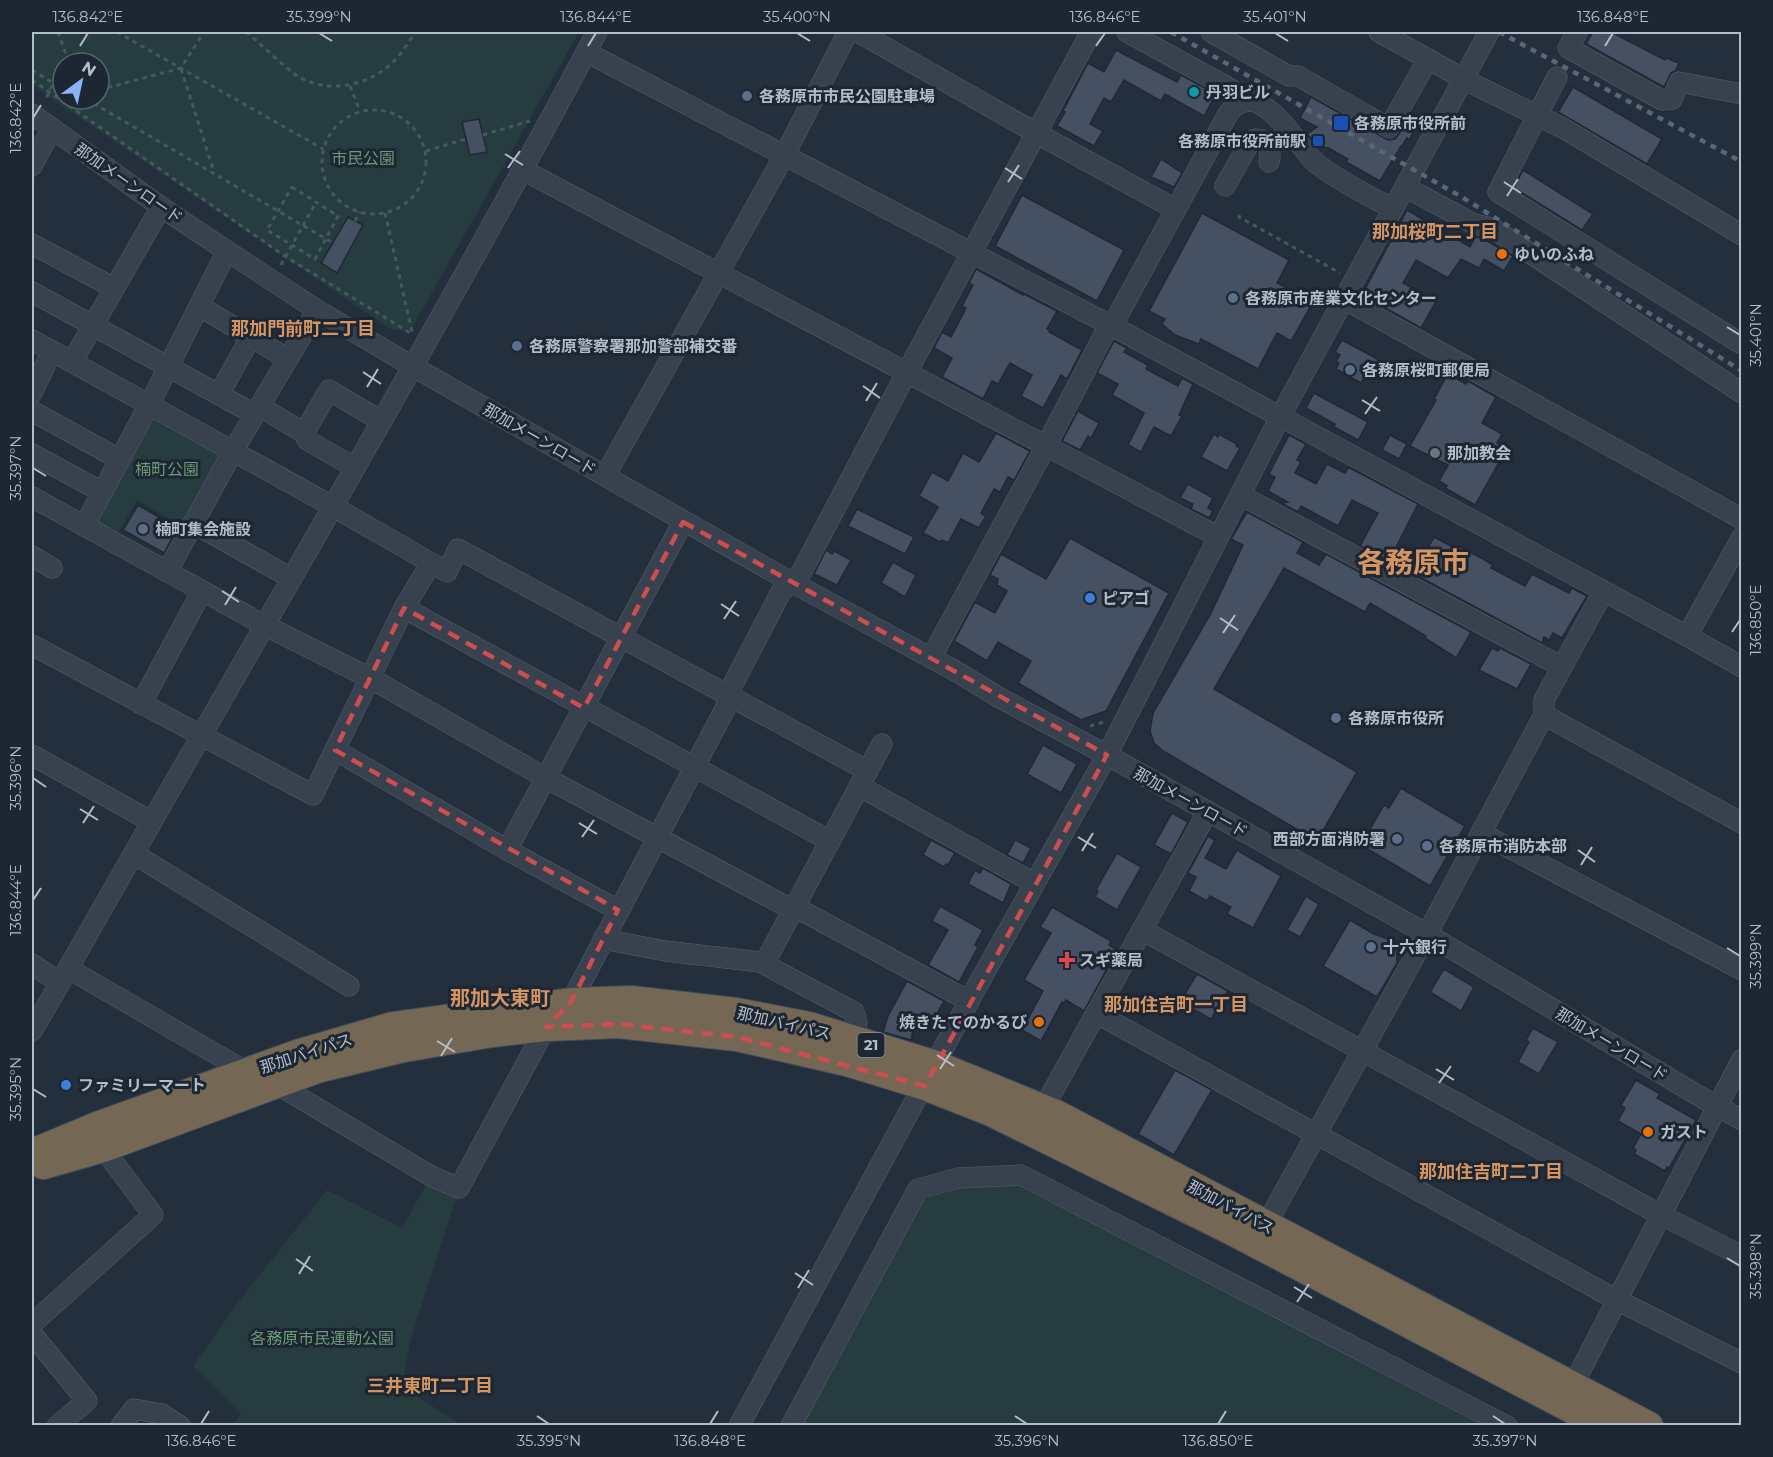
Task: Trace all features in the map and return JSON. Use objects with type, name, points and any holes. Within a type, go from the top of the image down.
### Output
[{"type":"highway","name":"那加バイパス","points":[[32,1153],[97,1126],[297,1054],[393,1026],[571,1002],[632,1000],[736,1012],[809,1026],[930,1075],[1043,1109],[1649,1425]]},
{"type":"highway","name":"那加バイパス","points":[[32,1169],[103,1148],[317,1070],[404,1048],[546,1027],[619,1024],[737,1037],[847,1062],[930,1075],[991,1112],[1232,1231],[1604,1425]]},
{"type":"street","points":[[32,1031],[523,170],[597,32]]},
{"type":"street","points":[[605,476],[784,156],[848,32]]},
{"type":"street","points":[[858,32],[1175,209]]},
{"type":"street","points":[[278,1085],[431,1176],[459,1188],[546,1027],[571,1002],[726,706],[732,686],[781,591],[801,573],[1091,32]]},
{"type":"street","points":[[1127,32],[1231,89],[1244,102]]},
{"type":"street","points":[[1211,32],[1289,76],[1298,76],[1389,128],[1428,59]]},
{"type":"street","points":[[1379,32],[1464,79],[1563,128],[1742,235]]},
{"type":"street","points":[[739,1425],[969,1001],[1107,754],[1217,536],[1489,32]]},
{"type":"street","points":[[1577,32],[1568,48],[1662,100],[1672,99],[1679,82],[1742,94]]},
{"type":"street","points":[[586,52],[1110,326],[1742,667]]},
{"type":"street","points":[[1557,77],[1498,192],[1740,343],[1742,340]]},
{"type":"street","points":[[931,658],[1110,326],[1228,114],[1236,105],[1252,102],[1269,110],[1287,126],[1316,163],[1393,209]]},
{"type":"street","name":"那加メーンロード","points":[[32,114],[161,207],[227,251],[317,310],[412,366],[683,522],[931,658],[1000,699],[1107,754],[1427,934],[1742,1120]]},
{"type":"street","points":[[32,166],[52,128]]},
{"type":"street","points":[[1225,186],[1249,144],[1255,139],[1259,138],[1268,144],[1269,162]]},
{"type":"street","points":[[523,170],[1217,536]]},
{"type":"street","points":[[1405,187],[1474,224],[1492,228],[1742,393]]},
{"type":"street","points":[[72,362],[161,207]]},
{"type":"street","points":[[32,244],[114,288]]},
{"type":"street","points":[[84,526],[149,405],[227,251]]},
{"type":"street","points":[[32,292],[219,394],[304,434],[307,440],[354,467]]},
{"type":"street","points":[[1344,299],[1742,519]]},
{"type":"street","points":[[199,306],[288,359]]},
{"type":"street","points":[[167,572],[233,451],[317,310]]},
{"type":"street","points":[[219,394],[251,337]]},
{"type":"street","points":[[32,340],[332,506],[447,573],[458,549],[729,697],[1034,884]]},
{"type":"street","points":[[32,393],[52,351]]},
{"type":"street","points":[[304,434],[329,390],[381,421]]},
{"type":"street","points":[[32,411],[120,459]]},
{"type":"street","points":[[32,454],[102,492]]},
{"type":"street","points":[[1239,495],[1562,667]]},
{"type":"street","points":[[32,497],[264,625],[370,678],[546,778],[969,1001]]},
{"type":"street","points":[[507,850],[683,522]]},
{"type":"street","points":[[193,523],[291,578]]},
{"type":"street","points":[[1687,636],[1742,537]]},
{"type":"street","points":[[32,556],[52,568]]},
{"type":"street","points":[[32,645],[313,795],[404,608],[431,563]]},
{"type":"street","points":[[141,704],[202,591]]},
{"type":"street","points":[[1266,1225],[1427,934],[1544,715],[1544,700],[1603,592]]},
{"type":"street","points":[[404,608],[830,841]]},
{"type":"street","points":[[1544,715],[1742,823]]},
{"type":"street","points":[[764,964],[882,744]]},
{"type":"street","points":[[335,750],[507,850],[618,910]]},
{"type":"street","points":[[32,755],[152,822]]},
{"type":"street","points":[[1043,1109],[1208,811]]},
{"type":"street","points":[[1481,832],[1742,970]]},
{"type":"street","points":[[134,854],[349,986]]},
{"type":"street","points":[[1142,930],[1661,1215],[1742,1256]]},
{"type":"street","points":[[603,939],[665,951],[760,962],[854,1012],[857,1023]]},
{"type":"street","points":[[32,964],[65,976],[247,1072]]},
{"type":"street","points":[[1096,1013],[1617,1300],[1742,1363]]},
{"type":"street","points":[[1573,1385],[1742,1059]]},
{"type":"street","points":[[32,1324],[153,1215],[103,1148]]},
{"type":"street","points":[[791,1425],[918,1189],[958,1178],[1021,1175],[1507,1425]]},
{"type":"street","points":[[32,1334],[87,1401],[57,1425]]},
{"type":"street","points":[[121,1425],[134,1409],[162,1414],[180,1425]]},
{"type":"path","points":[[58,32],[65,51]]},
{"type":"path","points":[[117,32],[323,148]]},
{"type":"path","points":[[111,87],[181,68],[204,32]]},
{"type":"path","points":[[246,32],[300,77],[325,86],[350,86],[370,77],[393,62],[416,32]]},
{"type":"path","points":[[181,68],[214,172]]},
{"type":"path","points":[[32,70],[51,82]]},
{"type":"path","points":[[32,80],[286,257],[413,335],[385,213]]},
{"type":"path","points":[[350,86],[360,111]]},
{"type":"path","points":[[46,99],[51,88]]},
{"type":"path","points":[[378,109],[396,114],[410,123],[420,136],[426,151],[427,168],[422,184],[413,198],[400,208],[385,213],[368,214],[352,210],[337,199],[327,184],[322,167],[323,148],[330,132],[343,119],[360,111],[378,109]]},
{"type":"path","points":[[108,111],[333,243]]},
{"type":"path","points":[[483,135],[532,121]]},
{"type":"path","points":[[426,151],[466,139]]},
{"type":"path","points":[[292,187],[338,216],[315,259],[267,230],[279,210],[292,187]]},
{"type":"path","points":[[281,265],[316,202]]},
{"type":"path","points":[[355,221],[360,212]]},
{"type":"path","points":[[1240,215],[1239,217],[1354,280]]},
{"type":"highlighted area","points":[[683,522],[1107,755],[925,1086],[737,1037],[619,1024],[546,1027],[571,1002],[618,910],[335,750],[404,608],[584,708]]},
{"type":"green space","name":"市民公園","points":[[32,32],[579,32],[413,326],[402,331],[390,329],[70,111],[111,111],[111,51],[51,51],[51,98],[32,85]]},
{"type":"green space","name":"楠町公園","points":[[149,412],[226,455],[186,528],[137,500],[115,538],[89,523]]},
{"type":"green space","name":"各務原市民運動公園","points":[[431,1176],[459,1188],[410,1342],[402,1386],[461,1425],[233,1425],[241,1414],[193,1366],[242,1297],[327,1190],[402,1228]]},
{"type":"green space","points":[[1015,1183],[1496,1426],[797,1426],[916,1208],[933,1192],[943,1187]]},
{"type":"building","points":[[1593,32],[1611,32],[1665,60],[1666,58],[1679,63],[1664,87],[1586,44]]},
{"type":"building","points":[[1116,50],[1177,82],[1181,75],[1216,94],[1204,116],[1165,94],[1161,101],[1124,80],[1111,102],[1104,98],[1090,124],[1103,131],[1094,146],[1057,126],[1088,63],[1104,72]]},
{"type":"building","points":[[1573,87],[1662,139],[1647,164],[1558,112]]},
{"type":"building","points":[[1311,97],[1388,140],[1395,139],[1410,115],[1420,120],[1380,181],[1346,162],[1348,159],[1325,146],[1320,150],[1318,148],[1307,134],[1317,127],[1300,118]]},
{"type":"building","points":[[479,119],[487,152],[470,155],[462,122]]},
{"type":"building","points":[[1161,159],[1182,173],[1174,187],[1151,177]]},
{"type":"building","points":[[1523,170],[1593,214],[1582,230],[1514,188]]},
{"type":"building","points":[[1022,195],[1124,250],[1097,301],[995,246]]},
{"type":"building","points":[[1407,210],[1470,247],[1475,237],[1482,238],[1513,256],[1504,271],[1484,259],[1479,268],[1461,259],[1448,278],[1416,260],[1403,283],[1436,301],[1421,328],[1362,295]]},
{"type":"building","points":[[1202,213],[1289,260],[1277,283],[1313,302],[1291,341],[1277,333],[1258,369],[1201,339],[1199,344],[1175,335],[1162,324],[1165,319],[1149,311]]},
{"type":"building","points":[[348,217],[363,225],[337,273],[321,263]]},
{"type":"building","points":[[976,269],[1057,311],[1047,329],[1082,350],[1067,379],[1061,375],[1043,408],[1021,396],[1032,375],[1010,363],[998,384],[992,381],[983,399],[942,377],[952,358],[934,348],[942,332],[951,337],[966,308],[962,306],[973,285],[969,283]]},
{"type":"building","points":[[1342,340],[1398,370],[1391,382],[1369,370],[1361,383],[1336,369],[1339,363],[1336,362],[1340,355],[1335,352]]},
{"type":"building","points":[[1114,341],[1127,348],[1124,352],[1148,365],[1146,369],[1178,386],[1182,378],[1193,384],[1179,415],[1182,416],[1171,436],[1154,427],[1141,452],[1128,445],[1144,413],[1112,395],[1118,384],[1097,373]]},
{"type":"building","points":[[1448,374],[1466,384],[1468,381],[1496,397],[1482,423],[1502,434],[1497,443],[1507,448],[1475,505],[1445,488],[1447,486],[1439,481],[1448,465],[1410,446]]},
{"type":"building","points":[[1314,393],[1368,422],[1358,440],[1306,408]]},
{"type":"building","points":[[1078,411],[1099,423],[1091,438],[1088,436],[1080,450],[1062,441]]},
{"type":"building","points":[[996,433],[1030,451],[1014,480],[1008,477],[1000,492],[994,489],[981,513],[986,516],[979,528],[961,519],[948,543],[942,540],[940,542],[923,533],[938,507],[919,496],[932,472],[948,481],[963,453],[979,462]]},
{"type":"building","points":[[1214,434],[1218,437],[1219,434],[1240,448],[1227,471],[1201,457]]},
{"type":"building","points":[[1289,435],[1306,444],[1297,460],[1301,462],[1295,473],[1316,484],[1327,464],[1345,473],[1348,468],[1352,469],[1418,504],[1389,561],[1360,546],[1378,513],[1352,500],[1338,526],[1301,506],[1298,512],[1281,503],[1288,502],[1268,491],[1275,477],[1269,474]]},
{"type":"building","points":[[1390,435],[1407,444],[1399,459],[1382,450]]},
{"type":"building","points":[[1188,484],[1213,498],[1208,508],[1213,511],[1209,518],[1191,509],[1193,504],[1180,498]]},
{"type":"building","name":"楠町集会施設","points":[[138,505],[164,520],[160,528],[173,536],[164,553],[123,530]]},
{"type":"building","points":[[857,509],[914,537],[905,554],[848,526]]},
{"type":"building","points":[[1247,512],[1303,542],[1297,553],[1319,565],[1326,554],[1471,632],[1456,658],[1425,638],[1426,636],[1370,603],[1365,612],[1284,568],[1214,689],[1357,772],[1317,841],[1163,751],[1154,743],[1150,731],[1153,713],[1210,615],[1243,545],[1231,539]]},
{"type":"building","points":[[1434,537],[1457,549],[1459,546],[1493,565],[1491,568],[1525,586],[1532,574],[1569,593],[1572,588],[1587,596],[1562,638],[1553,633],[1549,640],[1544,637],[1542,643],[1414,574]]},
{"type":"building","points":[[1070,538],[1169,593],[1106,711],[1081,720],[1018,683],[1031,661],[998,642],[987,661],[954,641],[975,602],[995,613],[1007,591],[997,585],[998,579],[990,575],[1001,554],[1046,579]]},
{"type":"building","points":[[826,550],[832,554],[834,551],[851,560],[837,585],[814,574]]},
{"type":"building","points":[[893,562],[916,575],[905,597],[881,583]]},
{"type":"building","points":[[1492,648],[1498,651],[1500,648],[1531,664],[1517,689],[1479,670]]},
{"type":"building","points":[[1043,745],[1077,764],[1061,793],[1027,774]]},
{"type":"building","points":[[1401,788],[1465,826],[1430,886],[1361,845],[1384,805],[1389,808]]},
{"type":"building","points":[[1172,813],[1188,822],[1171,854],[1154,845]]},
{"type":"building","points":[[1208,836],[1215,840],[1205,858],[1226,869],[1237,850],[1281,876],[1253,928],[1227,914],[1231,907],[1210,896],[1207,901],[1189,891],[1196,877],[1188,873]]},
{"type":"building","points":[[931,840],[955,853],[948,865],[944,867],[923,855]]},
{"type":"building","points":[[1015,840],[1031,848],[1023,863],[1007,855]]},
{"type":"building","points":[[1117,853],[1141,867],[1117,910],[1095,897],[1098,891],[1096,890]]},
{"type":"building","points":[[983,868],[1011,884],[1003,903],[968,884],[975,870],[980,873]]},
{"type":"building","points":[[1306,896],[1319,904],[1300,937],[1287,930]]},
{"type":"building","points":[[940,906],[983,930],[975,945],[978,947],[959,982],[928,965],[948,930],[932,921]]},
{"type":"building","points":[[1052,907],[1111,941],[1109,945],[1117,950],[1084,1011],[1066,1000],[1062,1002],[1041,1041],[1022,1030],[1043,991],[1024,980],[1051,933],[1040,927]]},
{"type":"building","points":[[1350,920],[1388,939],[1397,950],[1397,963],[1377,997],[1323,966]]},
{"type":"building","points":[[1444,969],[1474,987],[1461,1011],[1430,992]]},
{"type":"building","points":[[1197,974],[1228,991],[1211,1019],[1180,1002]]},
{"type":"building","points":[[907,981],[944,1001],[928,1030],[915,1022],[911,1040],[883,1032],[888,1016]]},
{"type":"building","points":[[1533,1028],[1558,1042],[1539,1074],[1518,1062],[1529,1042],[1526,1040]]},
{"type":"building","points":[[1175,1070],[1212,1090],[1174,1155],[1138,1134]]},
{"type":"building","points":[[1636,1080],[1660,1094],[1657,1098],[1696,1120],[1669,1168],[1667,1167],[1665,1171],[1634,1154],[1636,1150],[1633,1148],[1641,1134],[1618,1121],[1625,1108],[1621,1105]]},
{"type":"railway","points":[[1171,32],[1460,196],[1742,371]]},
{"type":"railway","points":[[1499,32],[1742,162]]},
{"type":"place","name":"丹羽ビル","points":[[1194,92]]},
{"type":"place","name":"各務原市市民公園駐車場","points":[[747,96]]},
{"type":"place","name":"各務原市役所前","points":[[1341,123]]},
{"type":"place","name":"各務原市役所前駅","points":[[1318,141]]},
{"type":"place","name":"ゆいのふね","points":[[1502,254]]},
{"type":"place","name":"各務原市産業文化センター","points":[[1233,298]]},
{"type":"place","name":"各務原警察署那加警部補交番","points":[[517,346]]},
{"type":"place","name":"各務原桜町郵便局","points":[[1350,370]]},
{"type":"place","name":"那加教会","points":[[1435,453]]},
{"type":"place","name":"楠町集会施設","points":[[143,529]]},
{"type":"place","name":"ピアゴ","points":[[1090,598]]},
{"type":"place","name":"各務原市役所","points":[[1336,718]]},
{"type":"place","name":"西部方面消防署","points":[[1397,839]]},
{"type":"place","name":"各務原市消防本部","points":[[1427,846]]},
{"type":"place","name":"十六銀行","points":[[1371,947]]},
{"type":"place","name":"スギ薬局","points":[[1067,960]]},
{"type":"place","name":"焼きたてのかるび","points":[[1039,1022]]},
{"type":"place","name":"ファミリーマート","points":[[66,1085]]},
{"type":"place","name":"ガスト","points":[[1648,1132]]},
{"type":"district","name":"那加桜町二丁目","points":[[1435,232]]},
{"type":"district","name":"那加門前町二丁目","points":[[303,329]]},
{"type":"district","name":"各務原市","points":[[1413,562]]},
{"type":"district","name":"那加大東町","points":[[500,998]]},
{"type":"district","name":"那加住吉町一丁目","points":[[1176,1005]]},
{"type":"district","name":"那加住吉町二丁目","points":[[1491,1172]]},
{"type":"district","name":"三井東町二丁目","points":[[430,1386]]}]
